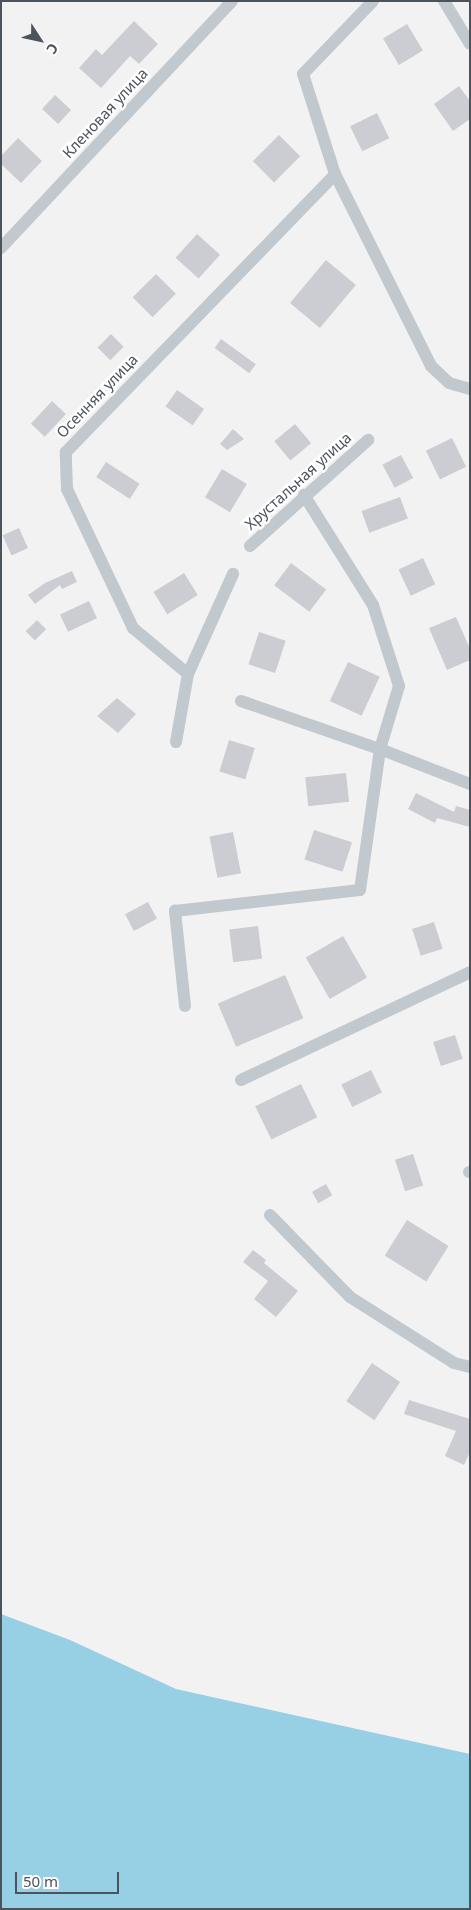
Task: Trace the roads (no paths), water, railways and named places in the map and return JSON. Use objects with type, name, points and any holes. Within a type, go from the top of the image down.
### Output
[{"type":"street","name":"Кленовая улица","points":[[1,248],[232,1]]},
{"type":"street","points":[[373,1],[303,74],[335,174],[431,366],[449,383],[467,390],[470,389]]},
{"type":"street","points":[[444,1],[470,44]]},
{"type":"street","name":"Осенняя улица","points":[[188,674],[133,628],[67,490],[66,452],[335,174]]},
{"type":"street","name":"Хрустальная улица","points":[[250,546],[304,495],[368,440]]},
{"type":"street","points":[[185,1006],[175,911],[360,890],[380,749],[399,686],[372,605],[304,495]]},
{"type":"street","points":[[176,742],[188,674],[233,574]]},
{"type":"street","points":[[241,701],[380,749],[470,784]]},
{"type":"street","points":[[241,1080],[470,972]]},
{"type":"street","points":[[270,1215],[350,1298],[454,1363],[470,1367]]},
{"type":"water","points":[[1,1614],[70,1640],[176,1689],[470,1754],[470,1909],[1,1909]]}]
